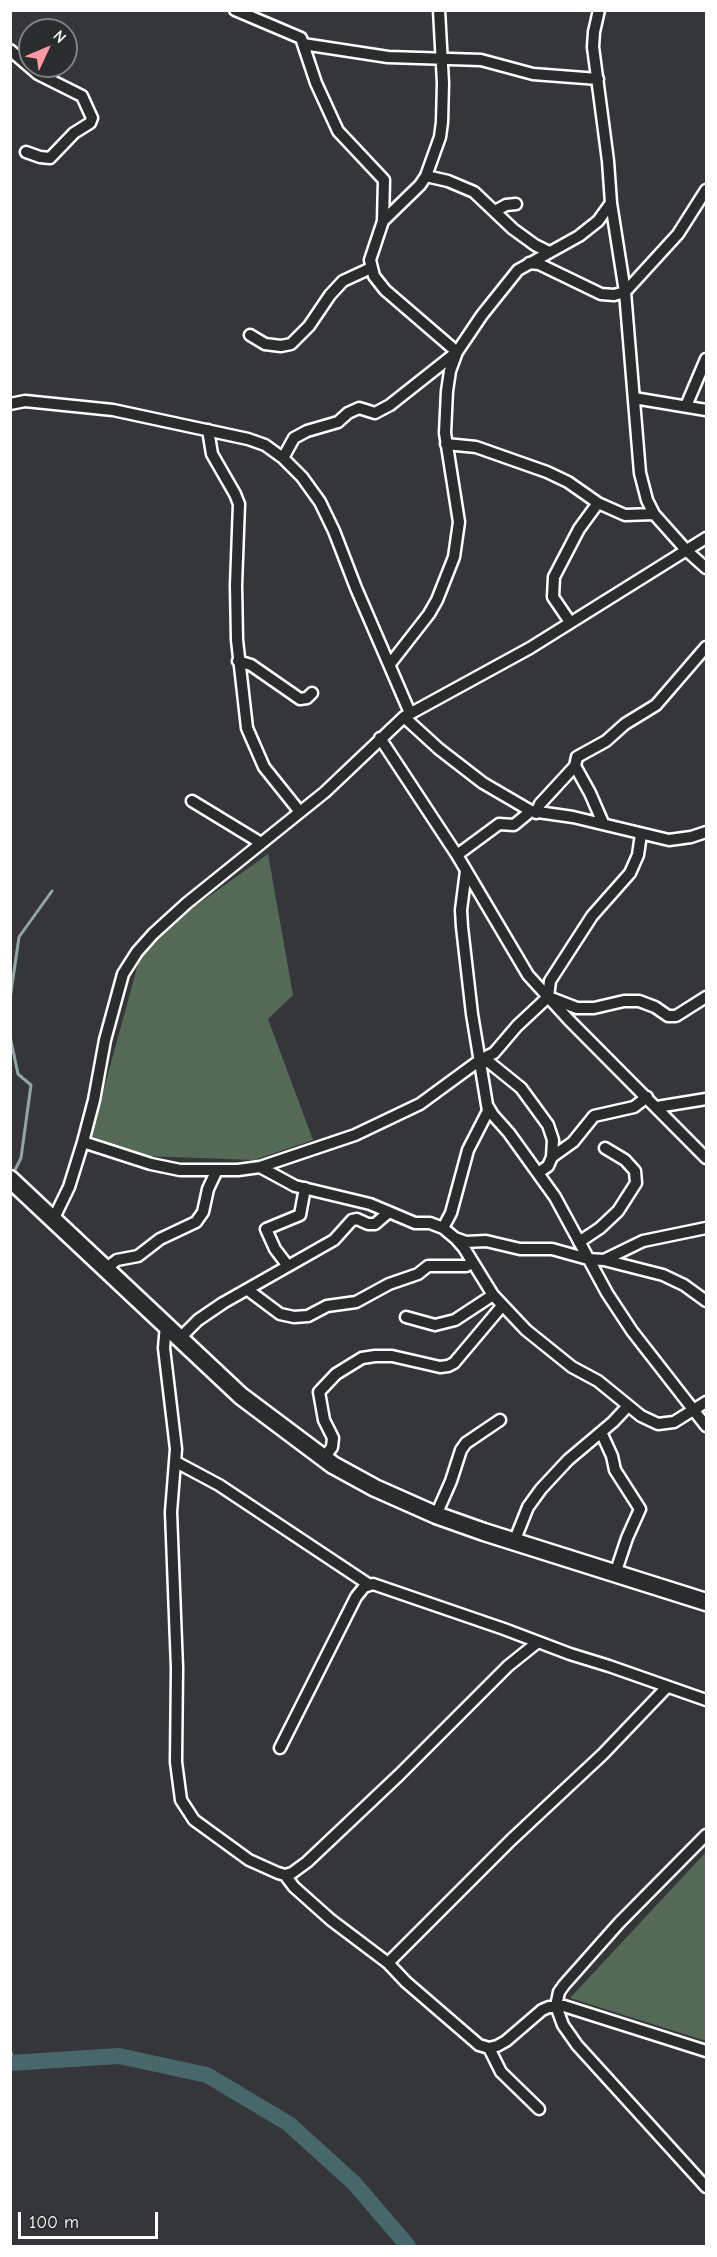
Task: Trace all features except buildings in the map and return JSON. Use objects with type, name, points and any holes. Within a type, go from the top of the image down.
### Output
[{"type":"main road","points":[[10,1179],[241,1396],[324,1458],[375,1488],[436,1515],[706,1602]]},
{"type":"street","points":[[235,10],[301,38],[316,83],[338,131],[384,180],[383,221],[374,245],[371,268],[379,284],[457,352]]},
{"type":"street","points":[[383,221],[420,185],[426,176],[442,122],[439,10]]},
{"type":"street","points":[[589,10],[594,32]]},
{"type":"street","points":[[599,10],[593,47],[608,161],[611,203],[625,292],[640,473],[647,501],[654,514],[687,551],[706,568]]},
{"type":"street","points":[[303,44],[388,57],[481,60],[533,74],[598,79]]},
{"type":"street","points":[[10,50],[38,74],[82,96],[92,118],[90,123],[74,133],[50,158],[26,152]]},
{"type":"street","points":[[426,176],[448,181],[474,192],[513,229],[549,252]]},
{"type":"street","points":[[529,262],[539,264],[601,294],[614,295],[625,292],[678,234],[706,190]]},
{"type":"street","points":[[390,664],[429,614],[454,557],[459,522],[446,444],[447,391],[450,371],[457,352],[518,270],[579,236],[598,221],[611,203]]},
{"type":"street","points":[[495,211],[506,205],[516,204]]},
{"type":"street","points":[[250,335],[265,344],[281,346],[291,344],[309,326],[326,300],[343,281],[371,268]]},
{"type":"street","points":[[283,458],[294,438],[307,431],[338,422],[348,413],[359,408],[375,413],[390,405],[457,352]]},
{"type":"street","points":[[687,406],[706,359]]},
{"type":"street","points":[[634,398],[706,411]]},
{"type":"street","points":[[10,404],[25,401],[113,410],[256,442],[283,458],[302,477],[320,502],[334,531],[356,588],[390,664],[407,715],[439,749],[483,783],[533,812],[603,823],[669,840],[706,832]]},
{"type":"street","points":[[208,430],[212,454],[236,494],[239,504],[236,585],[238,661],[247,728],[264,767],[300,812]]},
{"type":"street","points":[[446,444],[476,447],[547,472],[568,482],[598,503],[625,515],[654,514]]},
{"type":"street","points":[[570,622],[553,597],[554,577],[579,529],[598,503]]},
{"type":"street","points":[[53,1220],[69,1186],[83,1142],[94,1100],[105,1040],[123,974],[137,952],[153,934],[187,903],[325,792],[407,715],[521,654],[706,538]]},
{"type":"street","points":[[457,855],[499,824],[514,825],[533,812],[575,766],[577,757],[611,738],[625,724],[656,705],[706,647]]},
{"type":"street","points":[[238,661],[251,665],[300,699],[307,698],[312,693]]},
{"type":"street","points":[[380,738],[457,855],[528,975],[568,1020],[647,1096],[706,1158]]},
{"type":"street","points":[[575,766],[590,792],[603,823]]},
{"type":"street","points":[[192,801],[261,843]]},
{"type":"street","points":[[83,1142],[151,1164],[180,1170],[238,1170],[260,1167],[355,1135],[420,1104],[480,1060],[494,1053],[517,1026],[548,997],[550,981],[592,916],[630,873],[638,855],[641,834]]},
{"type":"street","points":[[466,871],[461,910],[462,927],[472,1014],[488,1105],[493,1115],[509,1133],[555,1197],[588,1259],[632,1331],[706,1426]]},
{"type":"street","points":[[548,997],[577,1008],[594,1008],[624,1001],[639,1001],[655,1007],[668,1016],[675,1016],[706,997]]},
{"type":"street","points":[[480,1060],[490,1063],[505,1073],[529,1098],[548,1125],[553,1140],[552,1157],[548,1166],[538,1173]]},
{"type":"street","points":[[552,1157],[573,1142],[594,1116],[634,1107],[647,1096]]},
{"type":"street","points":[[657,1107],[706,1100]]},
{"type":"street","points":[[443,1228],[451,1213],[468,1150],[486,1118],[488,1105]]},
{"type":"street","points":[[579,1242],[600,1228],[618,1211],[636,1183],[634,1171],[630,1165],[605,1148]]},
{"type":"street","points":[[260,1167],[295,1186],[370,1204],[415,1223],[429,1223],[443,1228],[464,1248],[502,1306],[544,1346],[580,1372],[598,1381],[651,1422],[658,1424],[674,1422],[706,1402]]},
{"type":"street","points":[[105,1269],[117,1260],[138,1256],[160,1239],[196,1222],[203,1212],[208,1189],[217,1170]]},
{"type":"street","points":[[288,1266],[275,1249],[266,1229],[300,1215],[305,1188]]},
{"type":"street","points":[[180,1338],[206,1315],[334,1240],[352,1220],[357,1219],[368,1224],[375,1224],[389,1212]]},
{"type":"street","points":[[603,1260],[643,1241],[706,1228]]},
{"type":"street","points":[[455,1238],[466,1242],[498,1242],[520,1249],[552,1250],[663,1275],[684,1285],[706,1301]]},
{"type":"street","points":[[249,1290],[280,1314],[294,1317],[308,1316],[327,1306],[357,1302],[389,1284],[418,1274],[428,1266],[466,1266],[472,1263]]},
{"type":"street","points":[[406,1317],[435,1325],[455,1320],[493,1294]]},
{"type":"street","points":[[324,1458],[332,1447],[333,1438],[324,1420],[319,1392],[336,1374],[362,1358],[375,1356],[392,1356],[440,1367],[448,1366],[454,1363],[502,1306]]},
{"type":"street","points":[[166,1325],[164,1348],[176,1462],[171,1512],[171,1543],[177,1668],[176,1762],[181,1800],[188,1814],[206,1831],[249,1860],[285,1875],[294,1887],[331,1920],[388,1963],[406,1982],[472,2040],[489,2048],[501,2072],[539,2109]]},
{"type":"street","points":[[695,1410],[706,1394]]},
{"type":"street","points":[[514,1542],[528,1508],[541,1489],[568,1460],[628,1406]]},
{"type":"street","points":[[695,1410],[706,1413]]},
{"type":"street","points":[[436,1515],[461,1450],[466,1443],[500,1420]]},
{"type":"street","points":[[601,1432],[612,1456],[615,1470],[640,1509],[615,1574]]},
{"type":"street","points":[[176,1462],[219,1485],[368,1584],[378,1585],[706,1700]]},
{"type":"street","points":[[280,1748],[356,1597],[368,1584]]},
{"type":"street","points":[[285,1875],[298,1870],[307,1862],[399,1775],[508,1666],[538,1642]]},
{"type":"street","points":[[388,1963],[511,1840],[603,1754],[667,1687]]},
{"type":"street","points":[[706,1835],[619,1923],[572,1976],[559,1992],[556,2006],[563,2025],[577,2045],[706,2187]]},
{"type":"street","points":[[489,2048],[506,2041],[542,2010],[556,2006],[582,2010],[706,2051]]},
{"type":"green space","points":[[268,854],[293,995],[268,1019],[313,1140],[254,1160],[144,1156],[91,1136],[141,953],[187,912]]},
{"type":"green space","points":[[706,1852],[706,2041],[570,1998]]},
{"type":"waterway","points":[[10,999],[19,937],[52,891]]},
{"type":"waterway","points":[[10,1036],[18,1074],[31,1085],[21,1158],[15,1170]]},
{"type":"waterway","points":[[10,2050],[14,2062]]},
{"type":"waterway","points":[[10,2063],[119,2056],[207,2075],[289,2124],[354,2183],[408,2246]]}]
